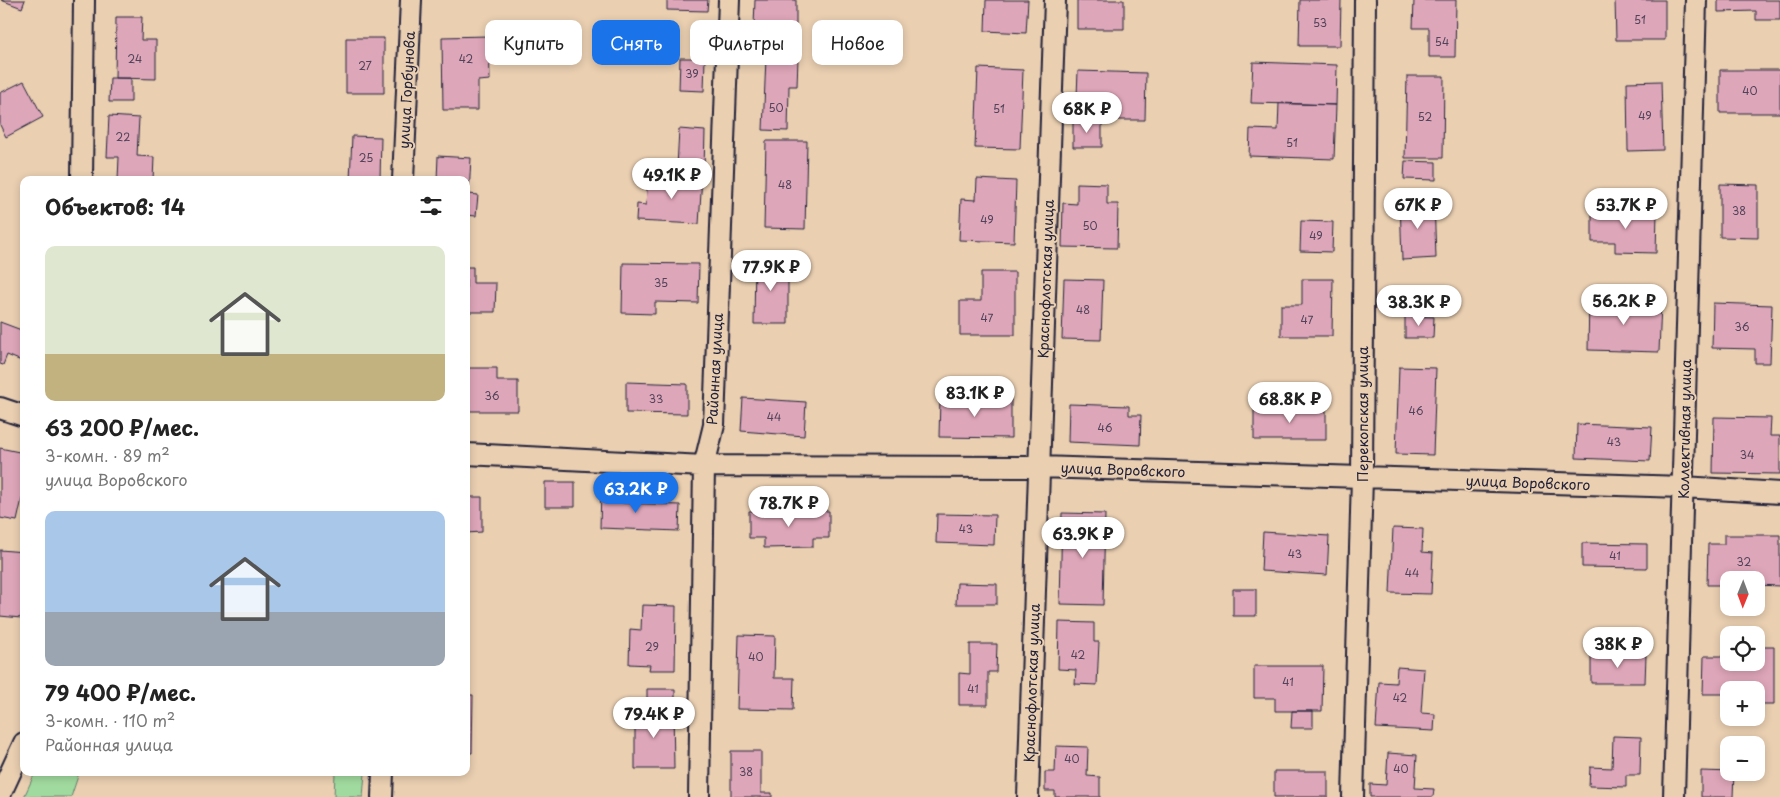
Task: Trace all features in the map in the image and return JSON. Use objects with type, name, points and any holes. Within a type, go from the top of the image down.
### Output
[{"type":"street","points":[[82,176],[84,0]]},
{"type":"street","name":"улица Горбунова","points":[[403,176],[411,0]]},
{"type":"street","name":"Районная улица","points":[[699,797],[704,466],[714,425],[729,0]]},
{"type":"street","name":"Краснофлотская улица","points":[[1028,797],[1055,0]]},
{"type":"street","name":"Перекопская улица","points":[[1353,797],[1362,477],[1365,0]]},
{"type":"street","name":"Коллективная улица","points":[[1674,797],[1696,0]]},
{"type":"street","points":[[0,408],[20,415]]},
{"type":"street","name":"улица Воровского","points":[[470,454],[704,466],[1039,467],[1683,487],[1780,493]]},
{"type":"street","points":[[0,795],[20,752]]},
{"type":"street","points":[[382,797],[383,776]]},
{"type":"green space","points":[[34,776],[78,776],[71,797],[24,797]]},
{"type":"green space","points":[[335,776],[365,776],[363,797],[334,797]]},
{"type":"building","points":[[1,0],[25,0],[22,8]]},
{"type":"building","points":[[667,0],[708,0],[707,11],[667,10]]},
{"type":"building","points":[[755,0],[796,0],[796,20],[754,20]]},
{"type":"building","points":[[986,0],[1028,0],[1026,33],[985,31]]},
{"type":"building","points":[[1077,0],[1124,0],[1124,29],[1077,29]]},
{"type":"building","points":[[1300,0],[1341,0],[1340,46],[1299,46]]},
{"type":"building","points":[[1414,0],[1456,0],[1455,57],[1429,57],[1429,28],[1413,28]]},
{"type":"building","points":[[1615,0],[1665,0],[1665,40],[1616,40]]},
{"type":"building","points":[[1718,0],[1780,0],[1780,20],[1756,20],[1756,11],[1718,12]]},
{"type":"building","points":[[116,17],[142,17],[141,40],[156,40],[156,79],[115,78]]},
{"type":"building","points":[[485,36],[485,65],[490,65],[490,80],[478,81],[478,110],[443,110],[442,37]]},
{"type":"building","points":[[346,38],[384,38],[384,93],[346,93]]},
{"type":"building","points":[[680,58],[690,58],[690,65],[705,65],[704,91],[679,90]]},
{"type":"building","points":[[1253,62],[1337,65],[1336,105],[1251,103]]},
{"type":"building","points":[[766,65],[798,65],[797,86],[789,86],[788,131],[763,130]]},
{"type":"building","points":[[978,68],[1023,70],[1020,149],[975,148]]},
{"type":"building","points":[[1720,70],[1780,70],[1780,113],[1720,113]]},
{"type":"building","points":[[1078,71],[1146,73],[1145,120],[1118,120],[1118,108],[1084,107],[1084,96],[1077,96]]},
{"type":"building","points":[[1407,76],[1444,76],[1443,158],[1405,158]]},
{"type":"building","points":[[110,78],[131,78],[131,102],[109,102]]},
{"type":"building","points":[[24,81],[43,117],[6,137],[0,125],[0,93]]},
{"type":"building","points":[[1661,81],[1663,150],[1628,151],[1627,82]]},
{"type":"building","points":[[1279,103],[1336,105],[1334,159],[1249,156],[1250,129],[1278,130]]},
{"type":"building","points":[[109,116],[139,118],[137,156],[154,157],[153,176],[118,176],[119,157],[107,157]]},
{"type":"building","points":[[1073,122],[1102,122],[1102,147],[1073,147]]},
{"type":"building","points":[[679,129],[705,131],[704,168],[677,167]]},
{"type":"building","points":[[352,136],[381,137],[380,176],[350,176]]},
{"type":"building","points":[[766,141],[807,141],[805,229],[764,228]]},
{"type":"building","points":[[438,156],[471,158],[470,176],[437,176]]},
{"type":"building","points":[[1405,161],[1436,162],[1436,180],[1404,179]]},
{"type":"building","points":[[648,174],[702,177],[699,224],[636,221],[637,204],[646,205]]},
{"type":"building","points":[[977,179],[1016,181],[1014,242],[959,240],[961,199],[976,200]]},
{"type":"building","points":[[1077,183],[1107,184],[1107,204],[1118,204],[1117,248],[1062,247],[1063,203],[1077,204]]},
{"type":"building","points":[[1720,184],[1758,185],[1758,238],[1720,237]]},
{"type":"building","points":[[470,194],[478,195],[476,216],[470,215]]},
{"type":"building","points":[[1434,199],[1436,258],[1402,260],[1400,201]]},
{"type":"building","points":[[1592,211],[1657,212],[1656,253],[1615,252],[1615,242],[1592,242]]},
{"type":"building","points":[[1301,221],[1333,222],[1332,252],[1300,251]]},
{"type":"building","points":[[755,259],[788,259],[788,324],[754,324]]},
{"type":"building","points":[[623,263],[699,264],[698,303],[655,302],[655,314],[622,313]]},
{"type":"building","points":[[470,267],[473,267],[473,283],[496,283],[495,312],[470,312]]},
{"type":"building","points":[[981,272],[1015,272],[1015,335],[960,335],[960,301],[981,301]]},
{"type":"building","points":[[1064,279],[1103,280],[1101,340],[1062,339]]},
{"type":"building","points":[[1302,279],[1333,279],[1332,336],[1281,336],[1281,305],[1302,305]]},
{"type":"building","points":[[1589,300],[1661,303],[1659,352],[1588,350]]},
{"type":"building","points":[[1713,303],[1772,305],[1770,363],[1755,363],[1755,349],[1712,348]]},
{"type":"building","points":[[1405,316],[1434,317],[1433,338],[1405,338]]},
{"type":"building","points":[[0,322],[20,330],[20,360],[7,355],[3,365],[0,364]]},
{"type":"building","points":[[1399,367],[1436,368],[1433,455],[1396,454]]},
{"type":"building","points":[[470,368],[497,368],[497,381],[518,381],[518,411],[470,411]]},
{"type":"building","points":[[626,382],[687,384],[687,414],[626,413]]},
{"type":"building","points":[[743,398],[806,402],[804,436],[741,431]]},
{"type":"building","points":[[940,398],[1011,398],[1011,438],[939,437]]},
{"type":"building","points":[[1069,404],[1129,406],[1129,415],[1141,415],[1140,445],[1068,442]]},
{"type":"building","points":[[1254,407],[1326,407],[1326,440],[1254,440]]},
{"type":"building","points":[[1714,417],[1771,418],[1770,436],[1780,436],[1780,474],[1713,473]]},
{"type":"building","points":[[1577,424],[1652,427],[1650,461],[1576,458]]},
{"type":"building","points":[[0,448],[20,452],[20,508],[17,521],[0,518]]},
{"type":"building","points":[[545,482],[575,482],[575,507],[545,507]]},
{"type":"building","points":[[601,488],[624,489],[623,503],[680,505],[679,531],[600,528]]},
{"type":"building","points":[[470,497],[482,497],[482,532],[470,533]]},
{"type":"building","points":[[749,511],[829,511],[829,538],[813,538],[813,547],[764,548],[764,538],[749,538]]},
{"type":"building","points":[[1062,513],[1105,514],[1103,605],[1060,604]]},
{"type":"building","points":[[937,514],[995,515],[994,545],[936,543]]},
{"type":"building","points":[[1393,528],[1423,529],[1422,552],[1433,553],[1431,594],[1390,593]]},
{"type":"building","points":[[1263,532],[1329,536],[1327,575],[1261,571]]},
{"type":"building","points":[[1724,535],[1780,535],[1780,586],[1765,585],[1765,571],[1720,571],[1720,585],[1707,585],[1708,544],[1724,544]]},
{"type":"building","points":[[1582,543],[1647,544],[1647,568],[1582,567]]},
{"type":"building","points":[[0,550],[20,552],[20,618],[0,616]]},
{"type":"building","points":[[957,583],[997,584],[997,604],[956,604]]},
{"type":"building","points":[[1233,589],[1256,589],[1256,616],[1233,616]]},
{"type":"building","points":[[642,605],[676,606],[675,670],[649,670],[650,665],[629,664],[630,629],[641,630]]},
{"type":"building","points":[[1059,622],[1094,623],[1094,642],[1099,642],[1097,685],[1075,684],[1076,670],[1058,669]]},
{"type":"building","points":[[739,635],[775,636],[774,678],[794,678],[793,710],[737,709]]},
{"type":"building","points":[[970,644],[997,644],[996,672],[988,672],[988,705],[959,705],[959,673],[970,674]]},
{"type":"building","points":[[1765,647],[1774,647],[1774,704],[1765,704],[1765,681],[1720,681],[1720,694],[1703,694],[1704,656],[1720,656],[1720,671],[1765,671]]},
{"type":"building","points":[[1591,654],[1646,655],[1645,683],[1591,683]]},
{"type":"building","points":[[1254,666],[1323,666],[1322,711],[1275,711],[1275,698],[1254,698]]},
{"type":"building","points":[[1397,667],[1424,669],[1421,713],[1435,714],[1434,731],[1376,728],[1379,682],[1396,683]]},
{"type":"building","points":[[647,689],[675,689],[675,701],[647,701]]},
{"type":"building","points":[[470,695],[473,695],[472,753],[470,753]]},
{"type":"building","points":[[635,709],[673,709],[674,769],[635,769]]},
{"type":"building","points":[[1292,711],[1313,711],[1313,728],[1291,728]]},
{"type":"building","points":[[1613,736],[1641,737],[1640,775],[1626,775],[1626,787],[1589,786],[1590,767],[1612,768]]},
{"type":"building","points":[[1056,746],[1088,747],[1087,776],[1100,777],[1100,797],[1055,797],[1055,791],[1045,791],[1045,772],[1055,772]]},
{"type":"building","points":[[731,751],[761,751],[761,793],[772,793],[772,797],[731,797]]},
{"type":"building","points":[[1388,753],[1417,755],[1415,788],[1434,789],[1433,797],[1370,797],[1370,784],[1386,785]]},
{"type":"building","points":[[1274,771],[1328,771],[1328,797],[1274,797]]},
{"type":"building","points":[[1701,771],[1720,772],[1720,781],[1734,781],[1733,797],[1701,797]]}]
